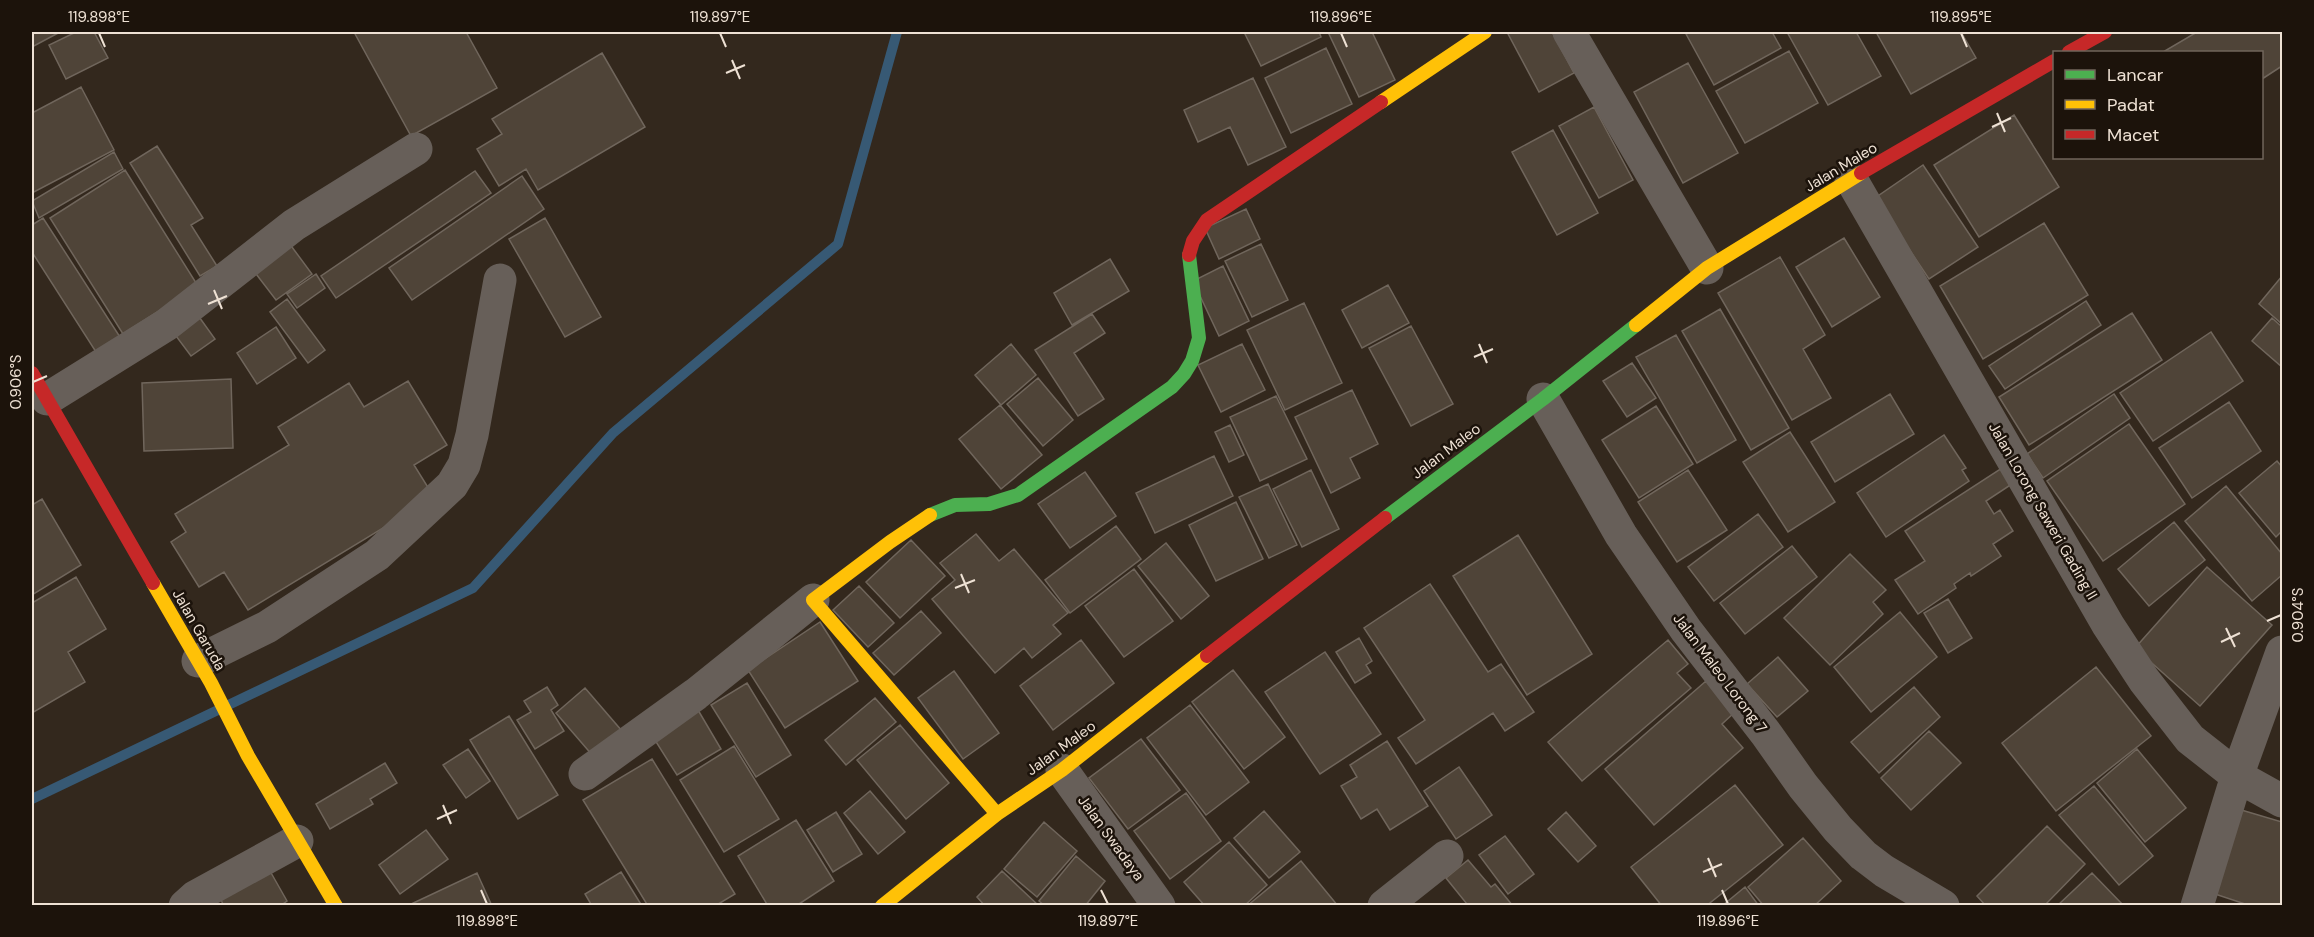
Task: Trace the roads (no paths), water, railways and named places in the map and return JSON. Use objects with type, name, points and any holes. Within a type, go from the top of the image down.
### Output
[{"type":"street","points":[[585,774],[696,694],[813,600],[890,542],[935,512],[955,505],[988,504],[1018,495],[1172,387],[1190,368],[1198,351],[1189,258],[1192,242],[1207,220],[1485,32]]},
{"type":"street","points":[[1569,32],[1707,268]]},
{"type":"street","points":[[2071,51],[2105,32]]},
{"type":"street","name":"Jalan Maleo","points":[[882,906],[997,814],[1062,770],[1424,488],[1543,399],[1707,268],[1851,179],[2053,62]]},
{"type":"street","points":[[39,386],[166,325],[294,225],[416,149]]},
{"type":"street","name":"Jalan Lorong Saweri Gading II","points":[[1851,179],[2114,634],[2144,680],[2190,739],[2237,776],[2283,801]]},
{"type":"street","points":[[205,672],[267,627],[377,555],[452,485],[464,465],[472,435],[500,280]]},
{"type":"street","name":"Jalan Garuda","points":[[39,386],[205,672],[248,756],[336,906]]},
{"type":"street","name":"Jalan Maleo Lorong 7","points":[[1543,399],[1621,535],[1686,630],[1767,735],[1803,786],[1838,829],[1863,855],[1884,871],[1943,906]]},
{"type":"street","points":[[813,600],[997,814]]},
{"type":"street","points":[[2197,906],[2237,776],[2283,652]]},
{"type":"street","name":"Jalan Swadaya","points":[[1062,770],[1159,906]]},
{"type":"street","points":[[185,906],[195,897],[297,841]]},
{"type":"street","points":[[1384,906],[1447,856]]},
{"type":"waterway","points":[[32,799],[473,588],[613,433],[838,244],[897,32]]}]
